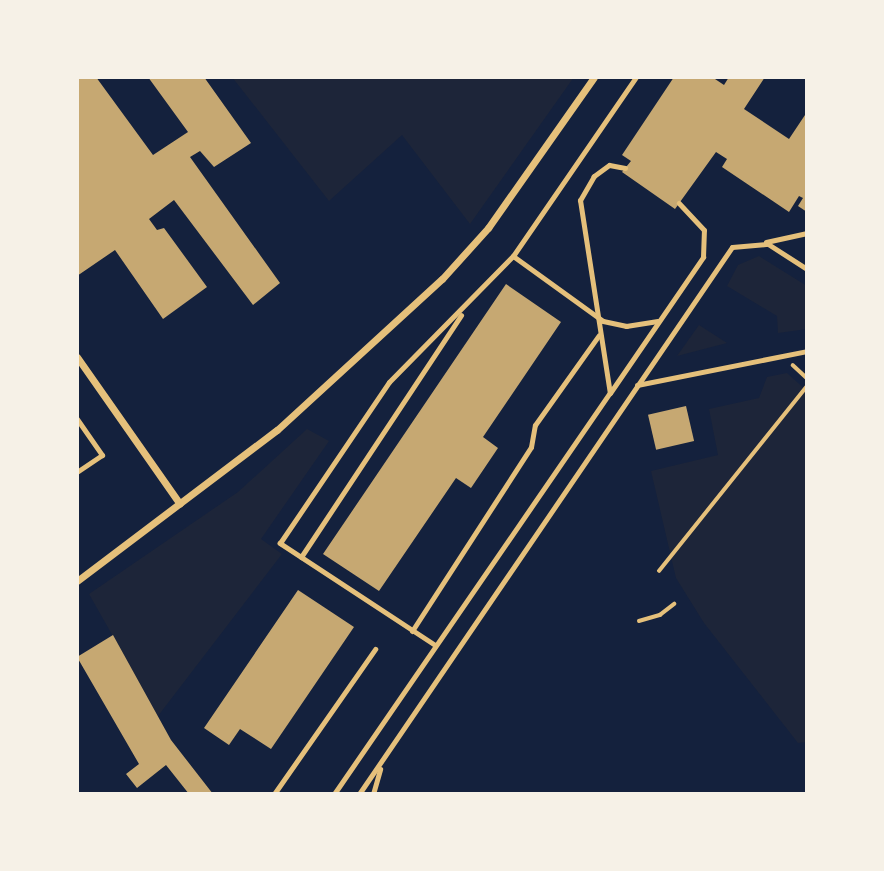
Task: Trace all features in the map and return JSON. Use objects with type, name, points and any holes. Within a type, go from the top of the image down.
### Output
[{"type":"street","points":[[77,581],[277,430],[467,254],[594,77]]},
{"type":"street","points":[[77,357],[180,504]]},
{"type":"lane","points":[[435,646],[280,542],[389,382],[513,256],[636,77]]},
{"type":"lane","points":[[610,393],[595,316],[580,200],[594,176],[609,165],[625,168]]},
{"type":"lane","points":[[334,794],[703,257],[706,243],[694,214],[679,203]]},
{"type":"lane","points":[[359,794],[732,247],[807,233]]},
{"type":"lane","points":[[761,243],[807,269]]},
{"type":"lane","points":[[513,256],[595,316],[626,326],[658,321]]},
{"type":"lane","points":[[301,557],[466,306]]},
{"type":"lane","points":[[412,631],[531,447],[535,425],[599,335]]},
{"type":"lane","points":[[636,385],[807,351]]},
{"type":"lane","points":[[77,419],[102,455],[77,471]]},
{"type":"lane","points":[[274,794],[375,649]]},
{"type":"lane","points":[[373,794],[381,762]]},
{"type":"path","points":[[659,571],[807,386]]},
{"type":"path","points":[[639,621],[660,615],[674,604]]},
{"type":"shaded area","points":[[232,77],[574,77],[470,224],[402,135],[329,201]]},
{"type":"shaded area","points":[[759,256],[807,286],[807,329],[778,333],[777,316],[727,286],[738,265]]},
{"type":"shaded area","points":[[699,325],[727,343],[677,356]]},
{"type":"shaded area","points":[[787,373],[807,391],[807,742],[798,743],[704,623],[676,578],[651,471],[718,455],[709,409],[759,398],[767,377]]},
{"type":"shaded area","points":[[307,429],[329,441],[261,539],[282,554],[158,716],[89,594],[238,492]]},
{"type":"building","points":[[77,77],[96,77],[153,155],[188,132],[148,77],[204,77],[251,143],[214,167],[200,151],[190,157],[280,283],[253,305],[174,200],[149,219],[157,230],[164,228],[207,287],[163,319],[115,250],[77,276]]},
{"type":"building","points":[[674,77],[712,77],[724,85],[729,77],[765,77],[744,109],[789,139],[807,112],[807,212],[798,206],[803,198],[799,196],[789,212],[722,167],[727,159],[716,152],[675,209],[622,172],[631,161],[622,155]]},
{"type":"building","points":[[506,284],[561,322],[483,437],[498,448],[471,488],[456,478],[379,591],[323,554]]},
{"type":"building","points":[[686,406],[694,441],[656,450],[648,415]]},
{"type":"building","points":[[298,590],[354,627],[271,749],[240,729],[229,745],[204,728]]},
{"type":"building","points":[[113,635],[171,740],[213,794],[189,794],[166,765],[137,788],[126,774],[139,764],[77,657]]}]
